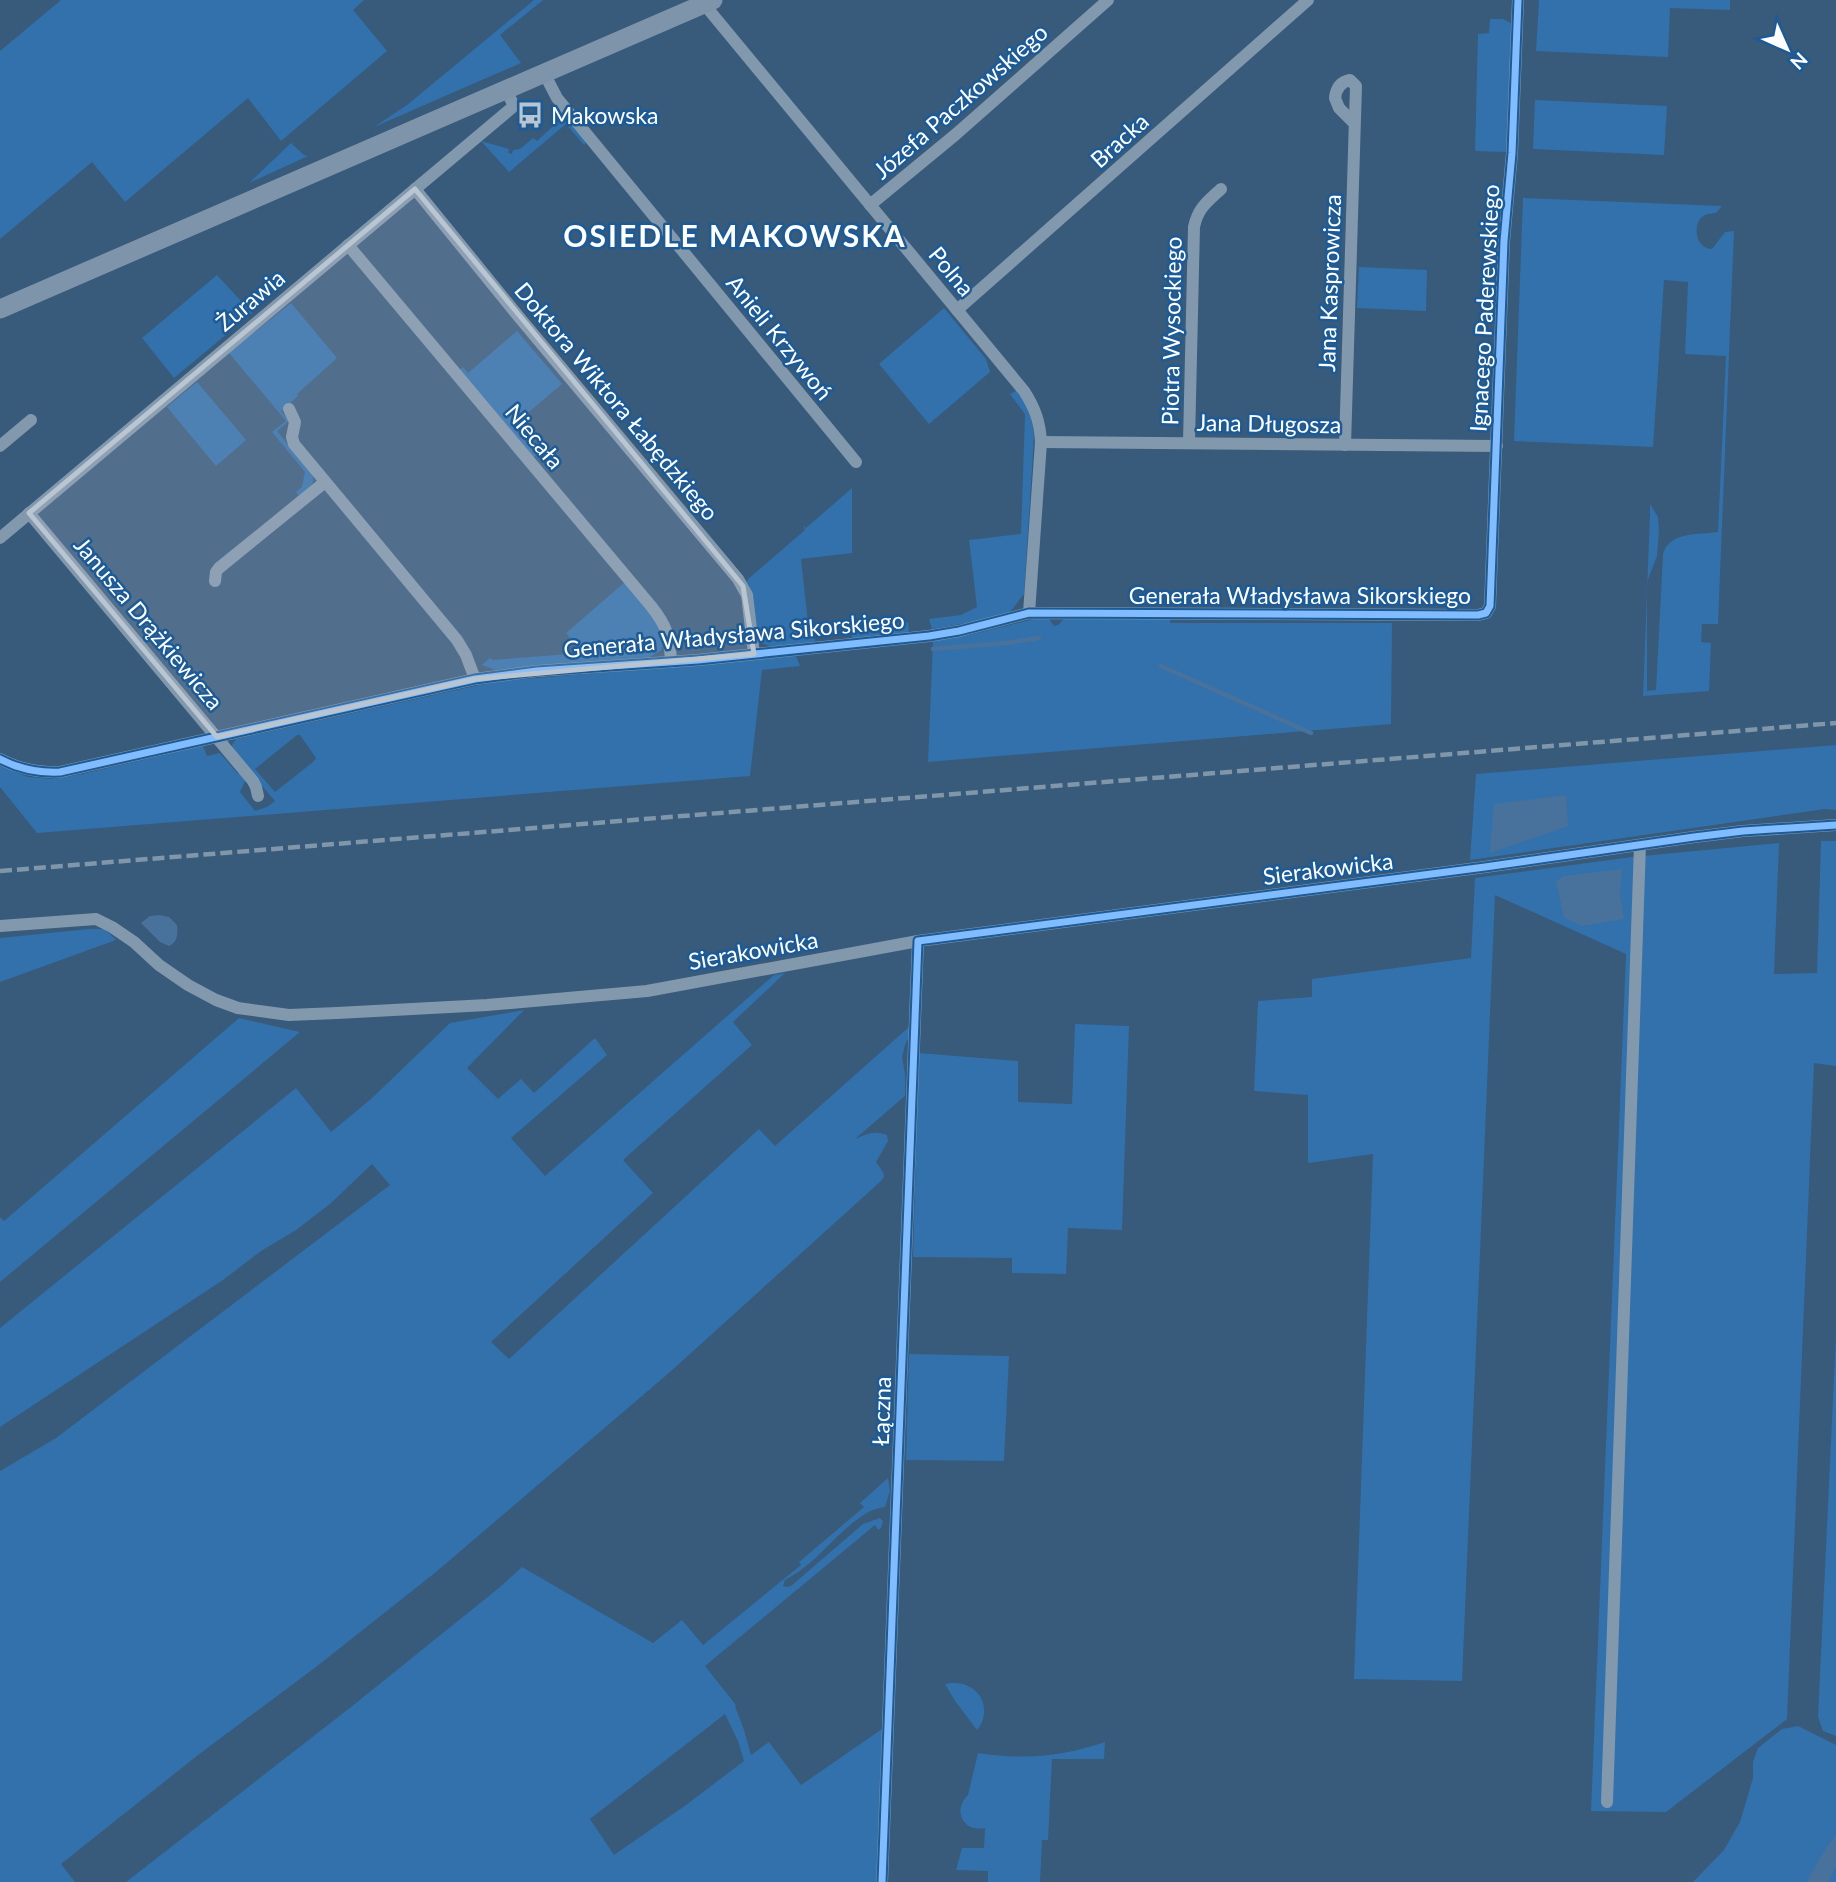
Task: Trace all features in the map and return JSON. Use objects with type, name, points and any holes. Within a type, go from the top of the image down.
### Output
[{"type":"street","name":"Józefa Paczkowskiego","points":[[870,205],[955,135],[1108,0]]},
{"type":"street","name":"Bracka","points":[[957,310],[1308,0]]},
{"type":"street","name":"Ignacego Paderewskiego","points":[[1483,615],[1490,606],[1504,241],[1512,153],[1518,0]]},
{"type":"street","name":"Polna","points":[[708,2],[870,205],[1024,391],[1039,420],[1041,442],[1029,613]]},
{"type":"street","points":[[0,309],[708,2]]},
{"type":"street","name":"Anieli Krzywoń","points":[[544,73],[557,98],[856,462]]},
{"type":"street","name":"Żurawia","points":[[0,538],[514,106],[506,90]]},
{"type":"street","name":"Jana Kasprowicza","points":[[1345,445],[1354,123]]},
{"type":"street","name":"Doktora Wiktora Łabędzkiego","points":[[415,189],[738,579],[747,595],[754,654]]},
{"type":"street","name":"Piotra Wysockiego","points":[[1189,442],[1193,234],[1198,212],[1221,189]]},
{"type":"street","name":"Niecała","points":[[348,245],[651,606],[667,630],[671,662]]},
{"type":"street","points":[[289,410],[295,422],[293,442],[457,640],[475,679]]},
{"type":"street","points":[[0,446],[31,420]]},
{"type":"street","name":"Jana Długosza","points":[[1041,442],[1497,446]]},
{"type":"street","points":[[215,581],[219,568],[325,482]]},
{"type":"street","name":"Janusza Drążkiewicza","points":[[29,513],[253,781],[258,796]]},
{"type":"street","name":"Generała Władysława Sikorskiego","points":[[0,759],[34,772],[60,772],[475,679],[537,671],[671,662],[929,636],[1029,613],[1483,615]]},
{"type":"street","name":"Sierakowicka","points":[[0,926],[96,919],[123,934],[178,978],[216,999],[238,1008],[289,1016],[486,1005],[647,991],[918,941],[1743,831],[1836,825]]},
{"type":"street","points":[[1607,1802],[1640,845]]},
{"type":"street","name":"Łączna","points":[[882,1882],[918,941]]},
{"type":"highlighted area","points":[[415,189],[743,586],[754,654],[475,679],[217,737],[29,513]]},
{"type":"shaded area","points":[[61,0],[364,0],[353,10],[387,51],[281,141],[248,98],[125,202],[92,162],[0,239],[0,51]]},
{"type":"shaded area","points":[[534,0],[543,0],[500,35],[521,63],[374,127],[407,105]]},
{"type":"shaded area","points":[[1539,0],[1730,0],[1730,10],[1670,8],[1668,57],[1536,51]]},
{"type":"shaded area","points":[[1490,19],[1503,19],[1513,24],[1507,152],[1475,151],[1478,34],[1489,33]]},
{"type":"shaded area","points":[[1535,100],[1667,106],[1664,155],[1533,149]]},
{"type":"shaded area","points":[[564,116],[586,142],[584,145],[566,124],[509,172],[481,141],[509,149],[508,153],[512,154],[513,150],[520,149],[533,138],[537,141]]},
{"type":"shaded area","points":[[291,143],[308,156],[249,183]]},
{"type":"shaded area","points":[[1523,198],[1722,206],[1716,213],[1701,218],[1697,228],[1698,240],[1701,245],[1712,249],[1725,232],[1734,231],[1718,624],[1702,624],[1701,642],[1711,643],[1709,691],[1643,696],[1647,592],[1647,691],[1656,690],[1663,554],[1672,541],[1678,538],[1718,532],[1726,356],[1685,354],[1688,282],[1664,280],[1653,447],[1514,441]]},
{"type":"shaded area","points":[[1359,267],[1427,270],[1426,311],[1357,308]]},
{"type":"shaded area","points":[[217,275],[252,313],[174,378],[142,338]]},
{"type":"shaded area","points":[[291,303],[337,358],[281,411],[289,421],[277,431],[313,477],[311,486],[299,496],[296,492],[302,487],[305,472],[272,432],[286,421],[229,353]]},
{"type":"shaded area","points":[[944,308],[986,359],[990,372],[929,424],[879,364]]},
{"type":"shaded area","points":[[517,331],[562,384],[512,426],[536,455],[533,458],[459,370],[463,367],[468,373]]},
{"type":"shaded area","points":[[197,382],[246,440],[216,466],[167,407]]},
{"type":"shaded area","points":[[1016,391],[1029,412],[1034,437],[1024,594],[1010,612],[932,629],[929,619],[961,615],[977,607],[969,540],[1021,534],[1025,414],[1010,394]]},
{"type":"shaded area","points":[[852,488],[852,553],[801,559],[809,632],[814,633],[815,642],[785,646],[763,644],[758,640],[748,579],[805,530],[803,525],[806,528]]},
{"type":"shaded area","points":[[1650,504],[1658,517],[1659,531],[1657,556],[1647,581]]},
{"type":"shaded area","points":[[625,582],[656,619],[664,642],[661,650],[650,657],[496,670],[482,665],[490,658],[493,660],[582,653],[566,633]]},
{"type":"shaded area","points":[[1039,618],[1049,619],[1054,626],[1064,619],[1170,618],[1170,623],[1392,623],[1391,724],[928,762],[933,641]]},
{"type":"shaded area","points":[[908,622],[909,632],[852,638],[851,628]]},
{"type":"shaded area","points":[[796,656],[800,666],[762,670],[750,776],[37,833],[0,787],[0,766],[28,777],[54,779],[203,746],[207,756],[220,753],[238,774],[240,772],[245,781],[240,792],[255,811],[275,801],[234,753],[232,745],[236,739],[503,681]],"holes":[[[300,735],[316,758],[275,792],[255,769]]]},
{"type":"shaded area","points":[[1836,745],[1836,810],[1825,809],[1470,860],[1476,774]]},
{"type":"shaded area","points":[[1566,795],[1568,826],[1490,853],[1494,804]]},
{"type":"shaded area","points":[[1821,841],[1836,841],[1836,1066],[1814,1063],[1787,1719],[1666,1812],[1591,1811],[1626,954],[1495,895],[1462,1681],[1354,1679],[1373,1154],[1308,1163],[1308,1095],[1254,1091],[1258,1001],[1312,997],[1312,979],[1471,958],[1475,878],[1632,857],[1779,843],[1774,974],[1817,973]]},
{"type":"shaded area","points":[[1622,869],[1620,894],[1624,919],[1582,926],[1564,918],[1556,881],[1564,876]]},
{"type":"shaded area","points":[[150,916],[169,917],[177,925],[176,940],[169,946],[160,942],[141,923]]},
{"type":"shaded area","points":[[105,929],[116,940],[0,982],[0,938]]},
{"type":"shaded area","points":[[785,973],[733,1022],[752,1045],[623,1160],[653,1193],[491,1342],[509,1359],[759,1129],[775,1146],[909,1027],[902,1057],[905,1096],[855,1139],[874,1133],[887,1135],[888,1141],[876,1162],[883,1172],[881,1181],[670,1372],[436,1572],[61,1864],[75,1882],[0,1882],[0,1471],[56,1438],[390,1185],[372,1164],[330,1204],[296,1230],[0,1427],[0,1328],[296,1088],[331,1132],[371,1099],[450,1023],[524,1010],[467,1068],[498,1099],[521,1079],[534,1093],[595,1038],[607,1055],[511,1138],[545,1176],[774,975]]},
{"type":"shaded area","points":[[239,1018],[300,1032],[0,1282],[0,1217],[4,1221]]},
{"type":"shaded area","points":[[1075,1024],[1129,1026],[1122,1230],[1068,1228],[1066,1274],[1012,1273],[1012,1258],[913,1257],[919,1053],[1018,1061],[1018,1102],[1072,1104]]},
{"type":"shaded area","points":[[1836,1335],[1836,1736],[1823,1731],[1818,1717]]},
{"type":"shaded area","points":[[909,1354],[1009,1356],[1004,1461],[906,1460]]},
{"type":"shaded area","points":[[888,1478],[890,1491],[885,1507],[875,1509],[855,1521],[809,1564],[785,1580],[783,1586],[791,1586],[863,1524],[880,1518],[883,1521],[881,1528],[878,1530],[875,1525],[705,1666],[736,1705],[751,1755],[769,1742],[801,1785],[882,1729],[876,1882],[126,1882],[351,1707],[522,1567],[653,1643],[682,1620],[703,1645],[801,1565],[799,1562],[864,1507],[860,1503]],"holes":[[[725,1714],[744,1761],[614,1855],[590,1819]]]},
{"type":"shaded area","points":[[945,1684],[968,1686],[979,1694],[984,1712],[977,1730]]},
{"type":"shaded area","points":[[1798,1726],[1836,1745],[1836,1882],[1693,1882],[1724,1850],[1740,1822],[1753,1778],[1753,1762],[1758,1748],[1782,1729]]},
{"type":"shaded area","points":[[1105,1742],[1104,1759],[1052,1759],[1048,1840],[1042,1840],[1040,1882],[988,1882],[988,1871],[956,1870],[962,1848],[984,1848],[985,1828],[977,1829],[966,1824],[961,1813],[978,1753],[1042,1756]]},
{"type":"shaded area","points":[[1836,1835],[1836,1866],[1828,1882],[1806,1882],[1826,1848]]},
{"type":"waterway","points":[[933,649],[1039,638]]},
{"type":"waterway","points":[[1161,666],[1311,733]]},
{"type":"railway","points":[[0,871],[1836,723]]},
{"type":"cycle path","points":[[0,759],[29,770],[60,772],[475,679],[537,671],[698,660],[929,636],[1029,613],[1486,613],[1490,606],[1504,241],[1512,153],[1518,0]]},
{"type":"cycle path","points":[[882,1882],[918,941],[1694,837],[1836,825]]},
{"type":"place","name":"Makowska","points":[[530,115]]},
{"type":"district","name":"OSIEDLE MAKOWSKA","points":[[735,235]]}]
